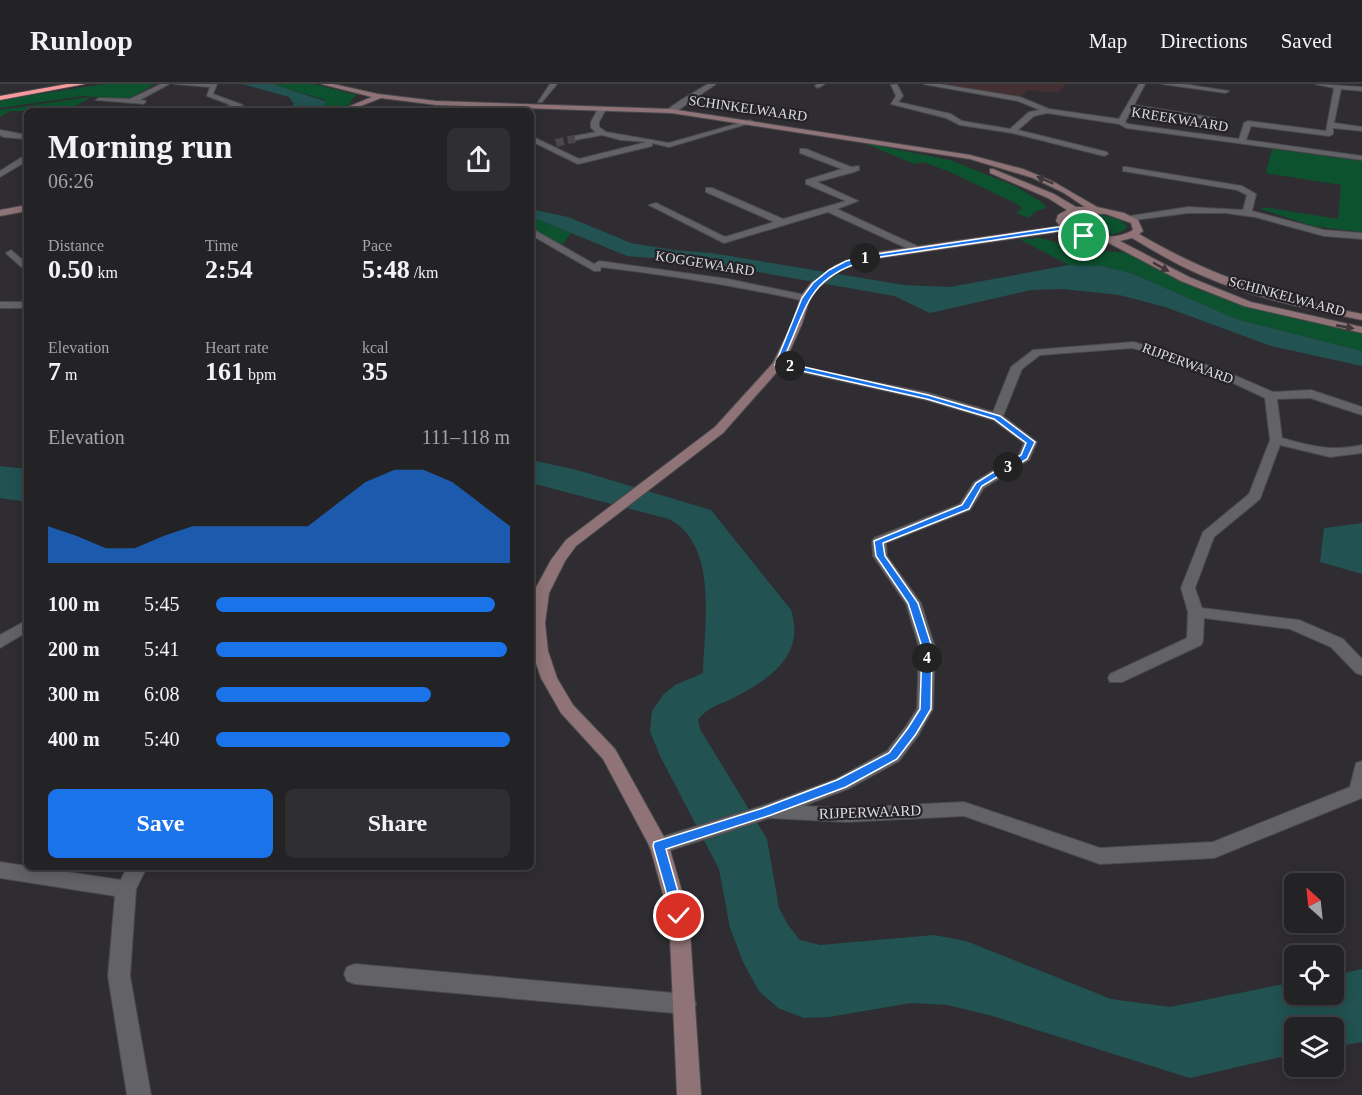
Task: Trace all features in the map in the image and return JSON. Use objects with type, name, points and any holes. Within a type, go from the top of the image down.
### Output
[{"type":"highway","points":[[0,89],[28,84]]},
{"type":"highway","points":[[0,98],[81,84]]},
{"type":"street","points":[[130,102],[166,84]]},
{"type":"street","points":[[177,84],[214,85],[209,95],[238,105],[227,108]]},
{"type":"street","name":"SCHINKELWAARD","points":[[324,84],[378,96],[436,103],[671,111],[934,151],[1019,169],[1068,191],[1095,210]]},
{"type":"street","name":"SCHINKELWAARD","points":[[360,84],[485,105]]},
{"type":"street","points":[[540,101],[554,84]]},
{"type":"street","points":[[671,111],[683,101],[713,84]]},
{"type":"street","points":[[926,84],[1020,99],[1047,111],[1121,122]]},
{"type":"street","name":"KREEKWAARD","points":[[1142,84],[1121,122],[1126,126],[1362,158]]},
{"type":"street","points":[[1165,84],[1226,91]]},
{"type":"street","points":[[1318,84],[1362,89]]},
{"type":"street","points":[[890,85],[908,87]]},
{"type":"street","points":[[890,85],[900,96],[893,104],[903,108],[948,116],[960,123],[1012,131],[1102,154]]},
{"type":"street","points":[[1338,86],[1330,125],[1362,129]]},
{"type":"street","points":[[349,108],[392,91]]},
{"type":"street","points":[[99,100],[144,102]]},
{"type":"street","points":[[1131,106],[1212,118]]},
{"type":"street","points":[[602,108],[595,122],[595,128],[602,133]]},
{"type":"street","points":[[1012,131],[1032,114],[1047,111]]},
{"type":"street","points":[[578,138],[602,133],[660,141],[669,145],[750,122]]},
{"type":"street","name":"KREEKWAARD","points":[[1242,142],[1248,123],[1329,134],[1330,125]]},
{"type":"street","points":[[0,132],[24,137]]},
{"type":"street","points":[[534,139],[578,162],[660,141]]},
{"type":"street","points":[[534,148],[556,143]]},
{"type":"street","points":[[653,205],[724,240],[854,201],[809,183],[854,169],[803,151]]},
{"type":"street","name":"SCHINKELWAARD","points":[[934,151],[1006,176],[1065,203],[1074,210]]},
{"type":"street","points":[[0,176],[24,160]]},
{"type":"street","points":[[1126,169],[1239,188],[1252,194],[1247,212]]},
{"type":"street","points":[[709,190],[782,222]]},
{"type":"street","points":[[830,208],[916,249]]},
{"type":"street","points":[[0,213],[24,209]]},
{"type":"street","points":[[1065,228],[1060,221],[1074,210],[1095,210],[1130,219],[1197,210],[1247,212],[1312,230],[1362,236]]},
{"type":"street","points":[[689,1095],[679,916],[659,846],[609,754],[567,709],[549,678],[540,651],[534,624],[541,594],[558,560],[571,543],[719,430],[778,364],[797,324],[805,298],[815,285],[831,272],[860,259],[1065,228],[1084,236],[1109,239],[1133,235],[1139,228],[1130,219]]},
{"type":"street","name":"KOGGEWAARD","points":[[534,233],[598,266],[667,271],[735,282],[805,298]]},
{"type":"street","name":"SCHINKELWAARD","points":[[1133,235],[1184,263],[1226,281],[1309,306],[1362,317]]},
{"type":"street","name":"SCHINKELWAARD","points":[[1109,239],[1185,279],[1248,304],[1362,330]]},
{"type":"street","points":[[548,241],[566,241]]},
{"type":"street","points":[[11,253],[24,263]]},
{"type":"street","points":[[0,304],[24,305]]},
{"type":"street","name":"RIJPERWAARD","points":[[997,417],[1017,367],[1037,352],[1134,345],[1218,372],[1271,396],[1311,394],[1362,411]]},
{"type":"street","name":"RIJPERWAARD","points":[[766,812],[842,784],[893,756],[921,717],[925,709],[927,647],[913,603],[880,556],[879,541],[965,507],[979,485],[1024,457],[1031,442],[997,417],[928,397],[778,364]]},
{"type":"street","points":[[1116,678],[1195,641],[1196,612],[1188,588],[1208,535],[1255,496],[1276,440],[1271,396]]},
{"type":"street","points":[[1276,440],[1328,454],[1355,452],[1362,449]]},
{"type":"street","points":[[1196,612],[1293,624],[1337,643],[1362,669]]},
{"type":"street","points":[[0,643],[24,627]]},
{"type":"street","name":"RIJPERWAARD","points":[[766,812],[846,815],[964,808],[1100,856],[1214,850],[1359,791],[1362,768]]},
{"type":"street","points":[[659,846],[766,812]]},
{"type":"street","points":[[0,870],[126,889]]},
{"type":"street","points":[[136,870],[126,889],[119,976],[139,1095]]},
{"type":"street","points":[[356,974],[685,1004]]},
{"type":"shaded area","points":[[939,84],[1066,84],[1058,93],[1027,90],[1022,96]]},
{"type":"green space","points":[[104,84],[155,84],[126,100],[83,96],[0,108],[0,100]]},
{"type":"green space","points":[[273,84],[313,84],[357,95],[349,105],[340,108],[321,108],[325,100]]},
{"type":"green space","points":[[90,98],[72,108],[24,108],[24,111],[10,111],[0,117],[0,110]]},
{"type":"green space","points":[[864,143],[950,160],[1015,186],[1043,203],[1047,208],[1036,211],[1028,218],[1016,213],[1022,208],[1017,204],[948,171],[923,162],[914,164]]},
{"type":"green space","points":[[1272,149],[1362,161],[1362,232],[1313,226],[1261,209],[1262,207],[1338,219],[1341,185],[1266,173]]},
{"type":"green space","points":[[1093,213],[1119,219],[1127,226],[1126,229],[1106,235],[1090,233],[1071,223],[1072,217]]},
{"type":"green space","points":[[534,220],[571,233],[562,245],[534,230]]},
{"type":"green space","points":[[1040,238],[1081,249],[1130,253],[1200,290],[1239,304],[1304,321],[1362,332],[1362,351],[1239,320],[1131,273],[1101,266],[1069,265],[1019,239]]},
{"type":"water","points":[[242,84],[273,84],[327,102],[320,108],[289,108],[294,104],[289,97]]},
{"type":"water","points":[[534,210],[568,217],[631,243],[711,253],[904,285],[950,287],[1069,265],[1101,266],[1131,273],[1239,320],[1362,351],[1362,366],[1271,346],[1165,307],[1119,295],[1062,289],[1031,290],[930,313],[894,296],[701,262],[627,256],[534,220]]},
{"type":"water","points":[[534,461],[577,470],[711,510],[791,610],[794,639],[790,652],[783,662],[763,681],[711,708],[698,720],[700,729],[767,839],[779,908],[788,925],[800,940],[820,945],[934,935],[966,941],[1111,999],[1170,1007],[1284,984],[1284,1005],[1344,1005],[1344,973],[1362,969],[1362,1042],[1344,1045],[1344,1017],[1284,1017],[1284,1056],[1190,1078],[989,1015],[947,1005],[911,1003],[829,1017],[804,1018],[778,1008],[759,991],[743,962],[730,928],[719,869],[660,756],[650,731],[652,711],[663,695],[675,685],[703,673],[705,588],[696,547],[685,531],[669,519],[534,484]]},
{"type":"water","points":[[0,466],[24,469],[24,502],[0,498]]},
{"type":"water","points":[[1362,523],[1362,574],[1320,562],[1324,528]]},
{"type":"tunnel","points":[[556,143],[578,138]]},
{"type":"route","points":[[679,916],[659,846],[766,812],[842,784],[893,756],[912,731],[925,709],[927,647],[913,603],[880,556],[879,541],[965,507],[979,485],[1024,457],[1031,442],[997,417],[928,397],[778,364],[797,324],[805,298],[815,285],[831,272],[848,263],[872,256],[1065,228],[1084,236]]}]
